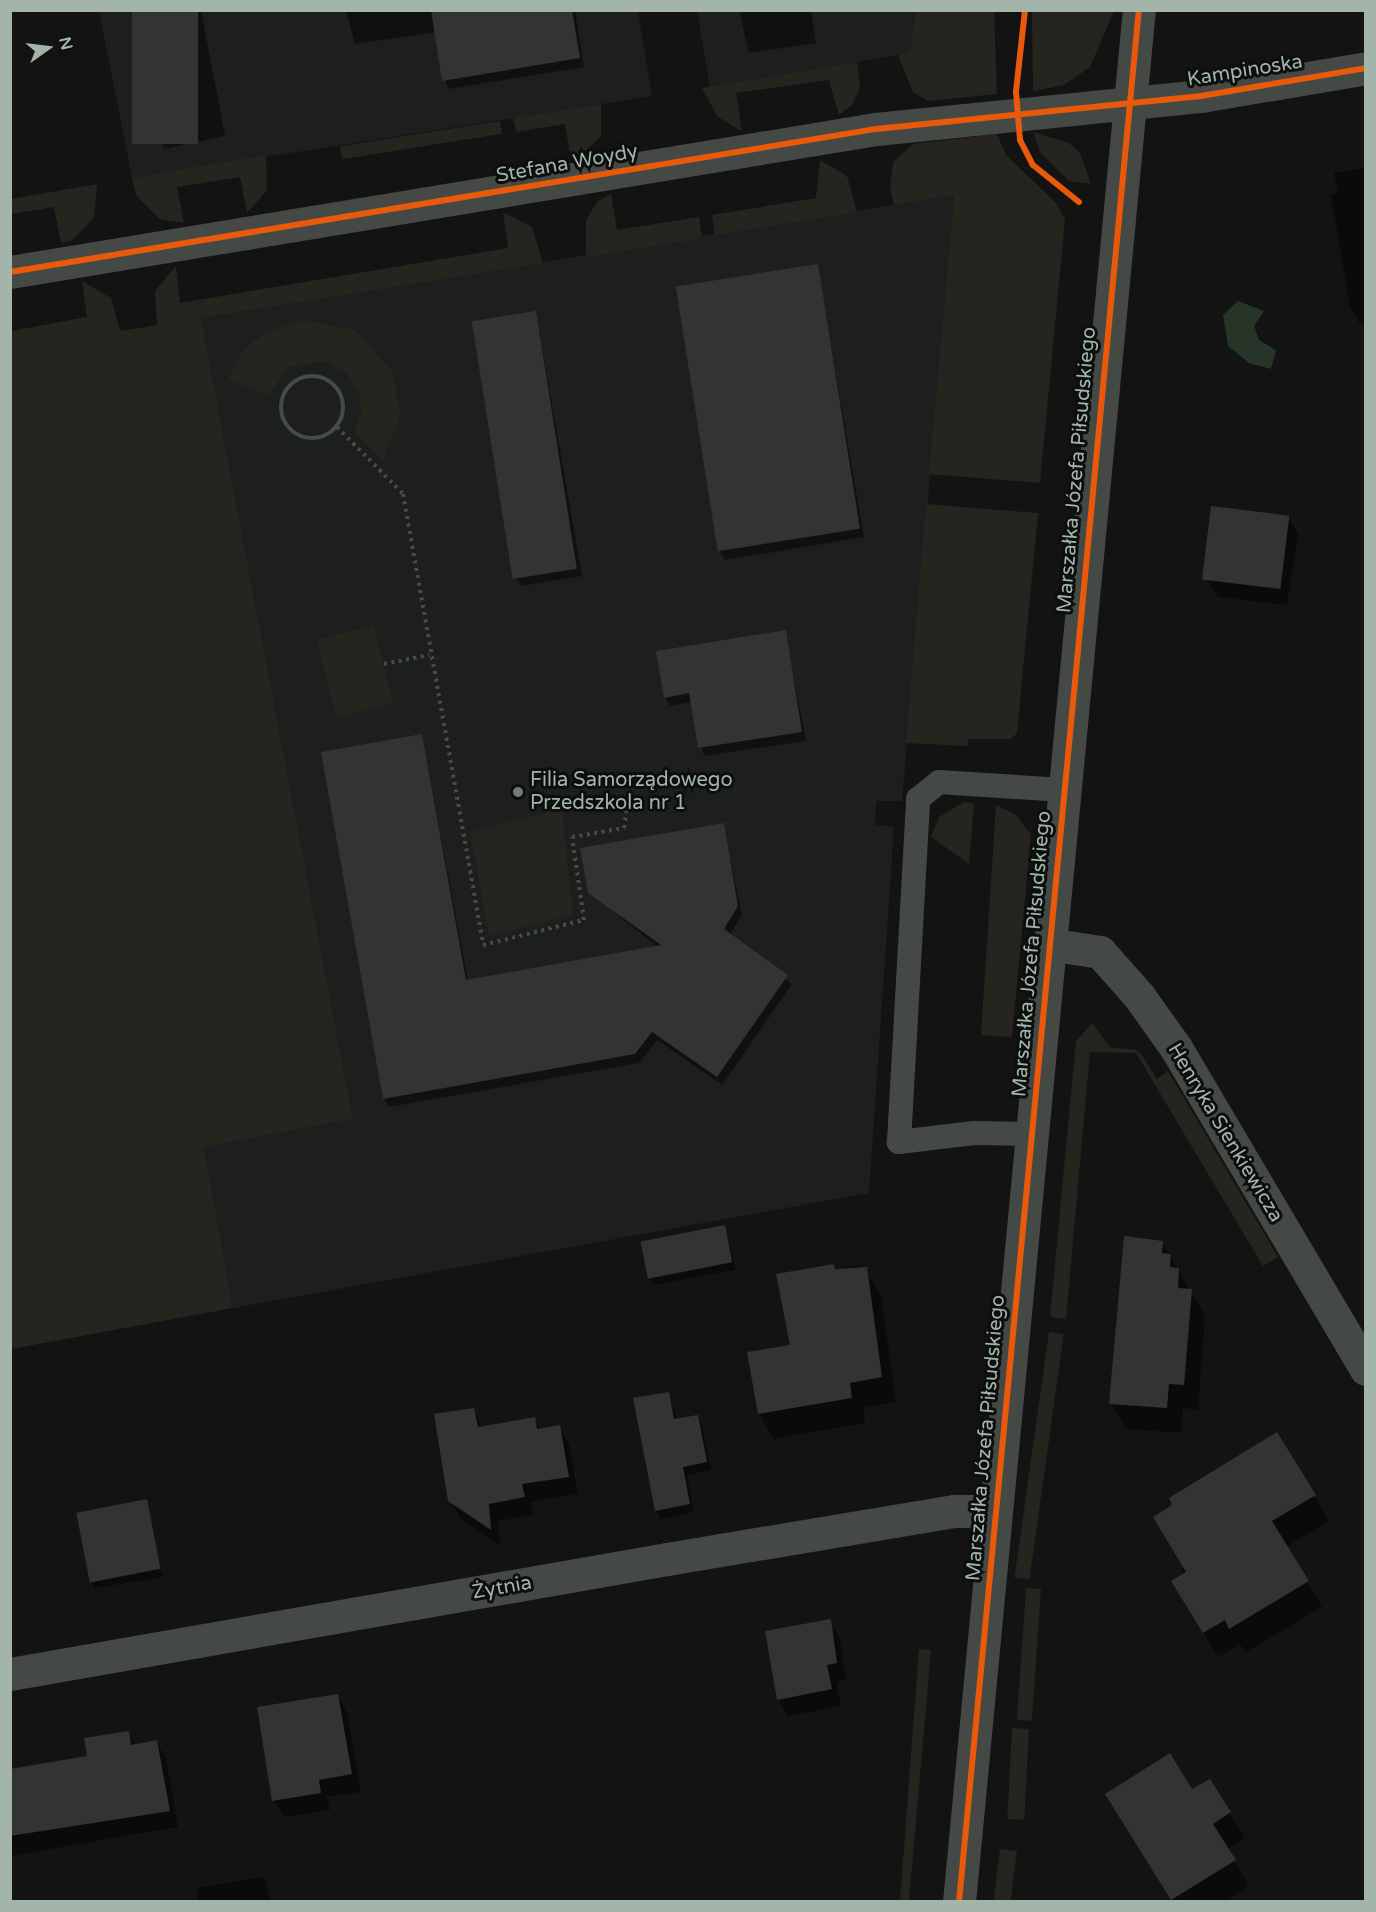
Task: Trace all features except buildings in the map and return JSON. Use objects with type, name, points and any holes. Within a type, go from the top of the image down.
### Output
[{"type":"street","name":"Marszałka Józefa Piłsudskiego","points":[[959,1902],[1048,944],[1139,10]]},
{"type":"street","name":"Kampinoska","points":[[1130,102],[1365,68]]},
{"type":"street","name":"Stefana Woydy","points":[[10,272],[876,129],[1130,102]]},
{"type":"street","name":"Henryka Sienkiewicza","points":[[1048,944],[1100,952],[1139,996],[1176,1048],[1365,1369]]},
{"type":"street","name":"Żytnia","points":[[10,1674],[954,1511],[995,1512]]},
{"type":"lane","points":[[1031,1134],[974,1133],[899,1142],[918,799],[939,782],[1064,790]]},
{"type":"path","points":[[315,376],[338,388],[344,401],[337,427],[314,439],[288,427],[281,414],[289,386],[315,376]]},
{"type":"path","points":[[337,427],[403,494],[429,655],[483,945],[584,920],[572,837],[624,828],[628,800]]},
{"type":"path","points":[[384,664],[429,655]]},
{"type":"shaded area","points":[[916,10],[994,11],[997,94],[928,101],[913,92],[898,55],[910,53]]},
{"type":"shaded area","points":[[1032,10],[1114,11],[1090,67],[1064,85],[1033,91]]},
{"type":"shaded area","points":[[99,11],[638,11],[652,96],[132,178]]},
{"type":"shaded area","points":[[697,11],[916,11],[910,53],[710,87]]},
{"type":"shaded area","points":[[857,62],[860,87],[852,105],[839,115],[829,80],[736,93],[742,132],[717,116],[702,88]]},
{"type":"shaded area","points":[[601,104],[601,136],[578,158],[571,160],[565,124],[516,132],[513,118]]},
{"type":"shaded area","points":[[500,121],[502,134],[342,159],[340,146]]},
{"type":"shaded area","points":[[1033,132],[1069,143],[1080,153],[1091,184],[1069,181],[1040,152]]},
{"type":"shaded area","points":[[997,134],[1006,155],[1056,203],[1065,220],[1040,483],[929,474],[954,195],[894,205],[890,189],[893,162],[913,144]]},
{"type":"shaded area","points":[[266,155],[267,190],[247,213],[240,177],[177,187],[184,223],[159,219],[136,195],[132,178]]},
{"type":"shaded area","points":[[820,160],[847,176],[857,212],[715,235],[712,215],[816,198]]},
{"type":"shaded area","points":[[97,184],[94,218],[71,241],[61,243],[54,207],[11,214],[11,199]]},
{"type":"shaded area","points":[[611,194],[617,230],[699,217],[702,238],[586,257],[586,220],[597,202]]},
{"type":"shaded area","points":[[954,195],[902,801],[876,801],[875,825],[894,827],[869,1193],[233,1308],[204,1147],[353,1119],[201,318]]},
{"type":"shaded area","points":[[503,212],[532,227],[543,263],[201,318],[353,1119],[204,1147],[233,1308],[11,1349],[11,331],[87,317],[82,281],[111,298],[120,331],[157,325],[155,291],[176,266],[180,303],[508,248]]},
{"type":"shaded area","points":[[1238,301],[1264,311],[1254,326],[1259,340],[1276,350],[1271,369],[1249,363],[1228,346],[1223,315]]},
{"type":"shaded area","points":[[303,320],[355,330],[393,372],[400,416],[383,460],[354,433],[361,414],[359,393],[346,372],[325,361],[289,367],[268,396],[228,380],[242,352],[262,335]]},
{"type":"shaded area","points":[[926,504],[1038,513],[1017,733],[1011,739],[968,739],[967,746],[906,743]]},
{"type":"shaded area","points":[[374,625],[394,704],[336,718],[317,639]]},
{"type":"shaded area","points":[[964,802],[974,803],[969,864],[931,837],[939,817]]},
{"type":"shaded area","points":[[996,805],[1015,814],[1031,835],[1012,1037],[981,1035]]},
{"type":"shaded area","points":[[562,809],[573,915],[489,936],[470,832]]},
{"type":"shaded area","points":[[1092,1023],[1110,1047],[1136,1050],[1142,1055],[1157,1079],[1168,1071],[1278,1257],[1263,1266],[1136,1053],[1090,1052],[1066,1319],[1050,1317],[1076,1041]]},
{"type":"shaded area","points":[[1049,1332],[1064,1334],[1029,1580],[1014,1578]]},
{"type":"shaded area","points":[[1026,1588],[1041,1589],[1032,1721],[1017,1720]]},
{"type":"shaded area","points":[[919,1649],[931,1650],[909,1901],[900,1901]]},
{"type":"shaded area","points":[[1012,1728],[1029,1729],[1024,1820],[1007,1819]]},
{"type":"shaded area","points":[[1000,1849],[1017,1851],[1011,1902],[994,1901]]},
{"type":"cycle path","points":[[1025,10],[1016,92],[1020,140],[1033,165],[1079,202]]},
{"type":"cycle path","points":[[959,1902],[1139,10]]},
{"type":"cycle path","points":[[10,272],[876,129],[1201,96],[1366,68]]},
{"type":"place","name":"Filia Samorządowego Przedszkola nr 1","points":[[518,792]]}]
